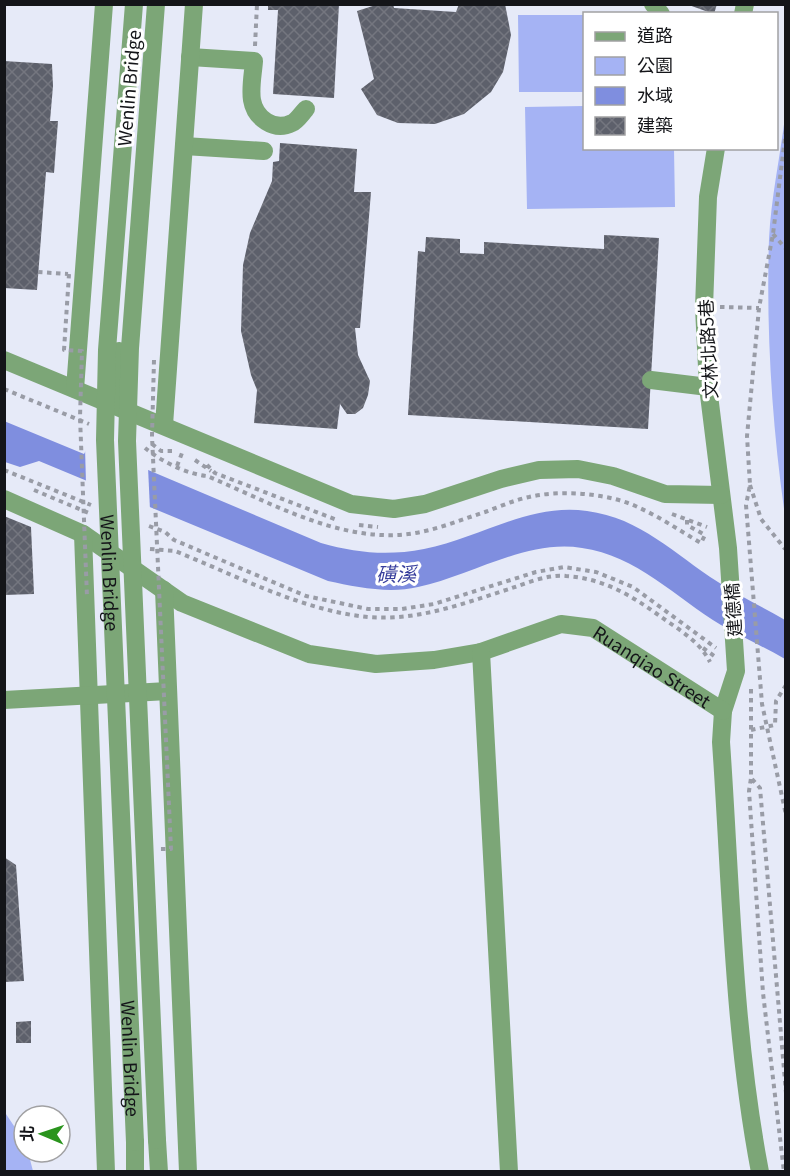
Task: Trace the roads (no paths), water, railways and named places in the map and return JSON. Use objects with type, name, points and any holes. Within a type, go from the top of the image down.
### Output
[{"type":"street","points":[[75,389],[104,4]]},
{"type":"street","name":"Wenlin Bridge","points":[[134,4],[107,350],[105,440],[135,1172]]},
{"type":"street","name":"Wenlin Bridge","points":[[156,4],[130,348],[127,441],[159,1172]]},
{"type":"street","points":[[164,425],[194,4]]},
{"type":"street","points":[[190,57],[254,61],[252,99],[256,112],[266,122],[278,126],[293,123],[306,109]]},
{"type":"street","points":[[184,146],[264,151]]},
{"type":"street","name":"文林北路5巷","points":[[716,150],[708,197],[704,308],[708,387],[728,548]]},
{"type":"street","points":[[116,406],[119,351]]},
{"type":"street","points":[[4,360],[351,504],[394,509],[414,506],[501,478],[540,470],[578,469],[613,476],[665,494],[721,495]]},
{"type":"street","points":[[651,380],[708,387]]},
{"type":"street","name":"Ruanqiao Street","points":[[4,499],[83,534],[182,603],[309,654],[376,664],[435,660],[481,652],[561,624],[593,628],[723,711],[721,742],[741,1024],[753,1135],[760,1172]]},
{"type":"street","points":[[83,534],[106,1172]]},
{"type":"street","name":"建德橋","points":[[723,711],[736,671],[728,548]]},
{"type":"street","points":[[164,590],[188,1172]]},
{"type":"street","points":[[481,652],[509,1172]]},
{"type":"street","points":[[4,700],[168,691]]},
{"type":"water","name":"磺溪","points":[[4,421],[84,454],[89,445],[321,543],[359,551],[385,553],[424,549],[545,512],[587,511],[606,515],[641,529],[726,587],[785,620],[785,659],[721,625],[638,568],[602,552],[582,548],[561,547],[519,553],[438,582],[407,589],[373,589],[328,581],[39,461],[20,467],[5,462]]}]
